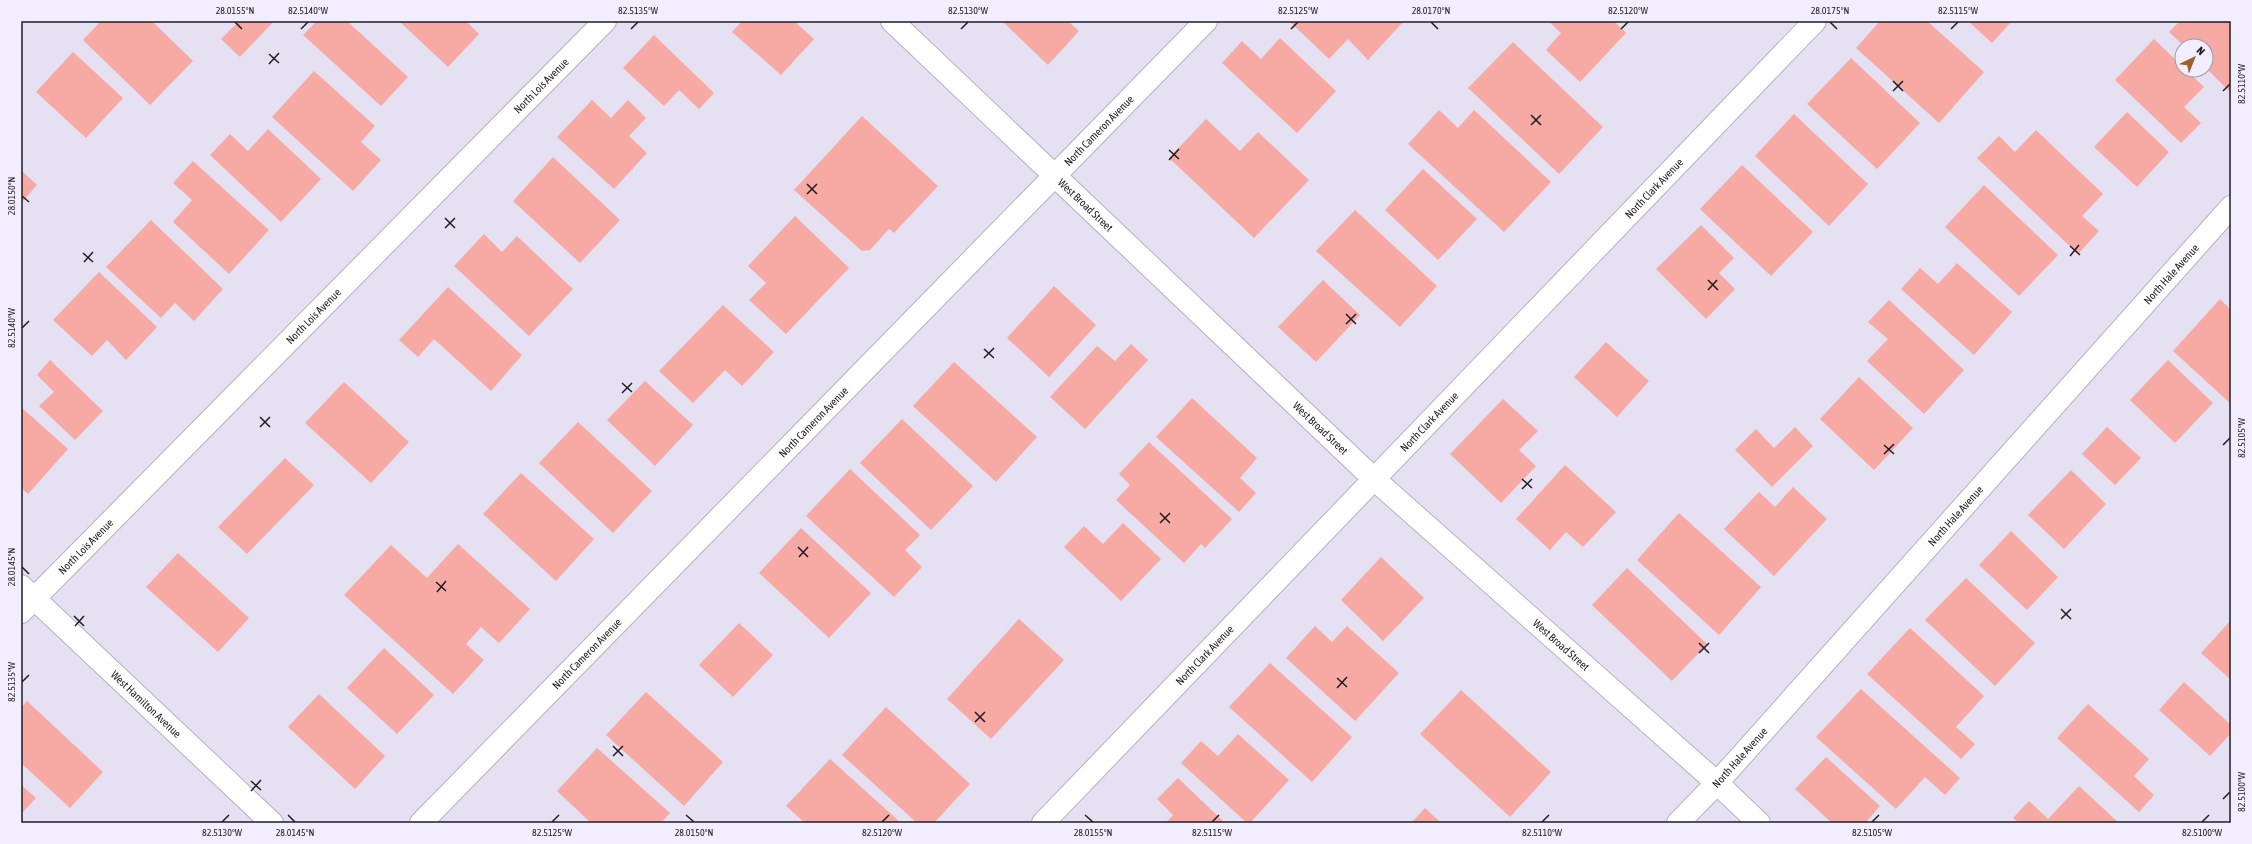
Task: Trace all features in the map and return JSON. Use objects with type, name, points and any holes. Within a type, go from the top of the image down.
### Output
[{"type":"street","name":"North Lois Avenue","points":[[25,598],[605,21]]},
{"type":"street","name":"West Broad Street","points":[[892,21],[1374,479],[1717,783],[1759,823]]},
{"type":"street","name":"North Cameron Avenue","points":[[421,823],[1055,177],[1206,21]]},
{"type":"street","name":"North Clark Avenue","points":[[1043,823],[1815,21]]},
{"type":"street","name":"North Hale Avenue","points":[[1678,823],[1717,783],[2231,207]]},
{"type":"street","name":"West Hamilton Avenue","points":[[25,598],[272,823]]},
{"type":"building","points":[[101,21],[152,21],[193,61],[150,105],[83,40]]},
{"type":"building","points":[[239,21],[274,21],[240,57],[221,39]]},
{"type":"building","points":[[317,21],[347,21],[408,77],[381,106],[303,35]]},
{"type":"building","points":[[399,21],[466,21],[479,34],[448,67]]},
{"type":"building","points":[[742,21],[794,21],[814,39],[781,75],[732,32]]},
{"type":"building","points":[[1002,21],[1068,21],[1079,31],[1048,65]]},
{"type":"building","points":[[1289,21],[1404,21],[1368,60],[1348,39],[1329,59]]},
{"type":"building","points":[[1548,21],[1614,21],[1626,33],[1580,82],[1546,50],[1561,33]]},
{"type":"building","points":[[1880,21],[1927,21],[1984,72],[1939,123],[1856,48]]},
{"type":"building","points":[[1968,21],[2012,21],[1992,43]]},
{"type":"building","points":[[2180,21],[2231,21],[2231,93],[2214,76],[2214,38],[2175,38],[2169,32]]},
{"type":"building","points":[[654,35],[714,93],[699,109],[679,90],[664,106],[623,68]]},
{"type":"building","points":[[1280,38],[1336,91],[1297,133],[1222,63],[1242,41],[1261,59]]},
{"type":"building","points":[[2154,39],[2174,58],[2174,78],[2194,78],[2204,87],[2184,107],[2201,123],[2181,143],[2115,80]]},
{"type":"building","points":[[1513,42],[1603,127],[1559,174],[1468,88]]},
{"type":"building","points":[[73,52],[123,98],[86,138],[36,92]]},
{"type":"building","points":[[1851,58],[1920,123],[1877,169],[1807,104]]},
{"type":"building","points":[[314,71],[375,126],[361,142],[381,160],[353,191],[272,117]]},
{"type":"building","points":[[592,100],[611,118],[628,100],[646,118],[629,136],[647,153],[614,189],[557,137]]},
{"type":"building","points":[[1439,110],[1458,128],[1474,110],[1551,182],[1504,232],[1408,144]]},
{"type":"building","points":[[2127,112],[2169,152],[2137,187],[2094,147]]},
{"type":"building","points":[[1794,114],[1868,184],[1829,226],[1755,156]]},
{"type":"building","points":[[862,116],[938,186],[894,233],[889,229],[870,250],[862,251],[794,190]]},
{"type":"building","points":[[1206,119],[1240,151],[1258,132],[1309,180],[1254,238],[1169,158]]},
{"type":"building","points":[[268,129],[321,179],[281,222],[210,155],[230,134],[248,151]]},
{"type":"building","points":[[2036,130],[2103,194],[2082,216],[2099,231],[2078,254],[1977,158],[1999,136],[2015,152]]},
{"type":"building","points":[[553,157],[620,220],[580,263],[513,201]]},
{"type":"building","points":[[193,161],[269,230],[229,274],[173,222],[192,200],[173,183]]},
{"type":"building","points":[[1742,165],[1813,232],[1771,276],[1700,209]]},
{"type":"building","points":[[1423,169],[1477,219],[1438,260],[1385,210]]},
{"type":"building","points":[[21,170],[37,185],[21,203]]},
{"type":"building","points":[[1984,185],[2058,255],[2019,296],[1945,227]]},
{"type":"building","points":[[1355,210],[1437,286],[1400,327],[1316,251]]},
{"type":"building","points":[[795,216],[849,268],[786,334],[749,300],[766,283],[748,266]]},
{"type":"building","points":[[151,220],[223,289],[194,321],[175,303],[161,318],[106,267]]},
{"type":"building","points":[[1701,225],[1734,258],[1719,273],[1735,289],[1706,319],[1656,269]]},
{"type":"building","points":[[484,234],[502,252],[517,236],[573,289],[529,336],[454,266]]},
{"type":"building","points":[[1957,263],[2012,312],[1974,355],[1901,289],[1920,268],[1938,284]]},
{"type":"building","points":[[99,272],[157,327],[126,360],[107,340],[92,356],[53,320]]},
{"type":"building","points":[[1323,280],[1360,315],[1316,362],[1278,327]]},
{"type":"building","points":[[1054,286],[1096,325],[1049,377],[1007,338]]},
{"type":"building","points":[[448,287],[522,355],[491,391],[434,339],[418,357],[399,340]]},
{"type":"building","points":[[2220,299],[2231,310],[2231,404],[2173,351]]},
{"type":"building","points":[[1889,300],[1964,370],[1924,414],[1867,361],[1888,339],[1868,322]]},
{"type":"building","points":[[723,305],[774,352],[742,386],[725,370],[693,403],[659,371]]},
{"type":"building","points":[[1606,342],[1649,381],[1617,417],[1574,377]]},
{"type":"building","points":[[1131,344],[1148,360],[1085,429],[1050,397],[1097,346],[1115,361]]},
{"type":"building","points":[[50,360],[103,411],[75,440],[39,406],[54,392],[37,375]]},
{"type":"building","points":[[2168,360],[2213,403],[2175,443],[2130,400]]},
{"type":"building","points":[[954,362],[1037,437],[996,482],[913,406]]},
{"type":"building","points":[[1859,377],[1913,428],[1874,470],[1820,419]]},
{"type":"building","points":[[645,381],[693,425],[655,466],[607,420]]},
{"type":"building","points":[[344,382],[409,442],[371,483],[305,423]]},
{"type":"building","points":[[1192,398],[1257,458],[1240,478],[1256,493],[1239,512],[1156,437]]},
{"type":"building","points":[[1503,399],[1538,431],[1519,450],[1536,466],[1501,503],[1450,454]]},
{"type":"building","points":[[21,407],[68,449],[28,494],[21,488]]},
{"type":"building","points":[[902,419],[973,486],[931,530],[860,463]]},
{"type":"building","points":[[578,422],[652,491],[613,533],[539,463]]},
{"type":"building","points":[[1795,427],[1813,446],[1772,487],[1735,450],[1756,429],[1774,448]]},
{"type":"building","points":[[2107,427],[2141,458],[2115,485],[2082,454]]},
{"type":"building","points":[[1149,442],[1232,519],[1205,548],[1201,544],[1184,563],[1116,500],[1130,485],[1119,474]]},
{"type":"building","points":[[285,458],[314,485],[247,554],[218,527]]},
{"type":"building","points":[[1565,465],[1616,512],[1583,547],[1566,532],[1550,550],[1516,519]]},
{"type":"building","points":[[850,469],[920,535],[905,550],[922,567],[894,597],[806,516]]},
{"type":"building","points":[[2071,470],[2106,504],[2064,549],[2028,515]]},
{"type":"building","points":[[521,473],[594,539],[556,581],[483,514]]},
{"type":"building","points":[[1793,487],[1827,519],[1774,576],[1724,529],[1759,492],[1775,507]]},
{"type":"building","points":[[1679,513],[1761,587],[1719,635],[1637,560]]},
{"type":"building","points":[[1123,523],[1161,559],[1121,601],[1064,547],[1084,526],[1103,544]]},
{"type":"building","points":[[801,528],[871,593],[829,638],[759,573]]},
{"type":"building","points":[[2011,531],[2058,577],[2027,610],[1979,565]]},
{"type":"building","points":[[458,544],[530,609],[499,643],[481,627],[466,644],[484,660],[453,694],[344,595],[391,545],[427,578]]},
{"type":"building","points":[[178,553],[249,618],[218,652],[146,587]]},
{"type":"building","points":[[1381,557],[1424,598],[1383,641],[1341,600]]},
{"type":"building","points":[[1627,568],[1707,644],[1672,681],[1592,605]]},
{"type":"building","points":[[1966,578],[2035,643],[1995,686],[1925,620]]},
{"type":"building","points":[[1019,619],[1064,660],[991,739],[947,699]]},
{"type":"building","points":[[2231,620],[2231,680],[2201,653]]},
{"type":"building","points":[[739,623],[773,655],[733,697],[699,665]]},
{"type":"building","points":[[1315,626],[1332,642],[1347,626],[1399,673],[1355,721],[1286,658]]},
{"type":"building","points":[[1910,628],[1984,696],[1956,727],[1975,744],[1961,759],[1867,674]]},
{"type":"building","points":[[384,648],[434,695],[397,734],[347,688]]},
{"type":"building","points":[[1270,663],[1352,737],[1312,782],[1229,707]]},
{"type":"building","points":[[2184,682],[2231,725],[2231,733],[2210,756],[2159,710]]},
{"type":"building","points":[[1861,689],[1960,778],[1945,795],[1925,777],[1896,809],[1816,737]]},
{"type":"building","points":[[1461,690],[1551,772],[1510,817],[1420,734]]},
{"type":"building","points":[[646,692],[723,762],[684,806],[606,735]]},
{"type":"building","points":[[319,694],[385,756],[355,789],[288,727]]},
{"type":"building","points":[[27,701],[103,772],[70,808],[21,763],[21,708]]},
{"type":"building","points":[[2088,704],[2149,759],[2134,776],[2154,795],[2139,812],[2057,738]]},
{"type":"building","points":[[886,707],[970,784],[934,823],[917,823],[842,755]]},
{"type":"building","points":[[1238,734],[1289,780],[1250,823],[1247,823],[1181,763],[1201,741],[1218,756]]},
{"type":"building","points":[[597,748],[670,813],[661,823],[591,823],[557,791]]},
{"type":"building","points":[[1826,757],[1880,806],[1865,823],[1832,823],[1795,789]]},
{"type":"building","points":[[830,759],[901,823],[805,823],[786,806]]},
{"type":"building","points":[[1178,778],[1225,823],[1166,823],[1173,815],[1157,799]]},
{"type":"building","points":[[21,785],[36,798],[21,814]]},
{"type":"building","points":[[2079,786],[2119,823],[2019,823],[2013,818],[2029,801],[2048,819]]},
{"type":"building","points":[[1425,808],[1441,823],[1411,823]]}]
